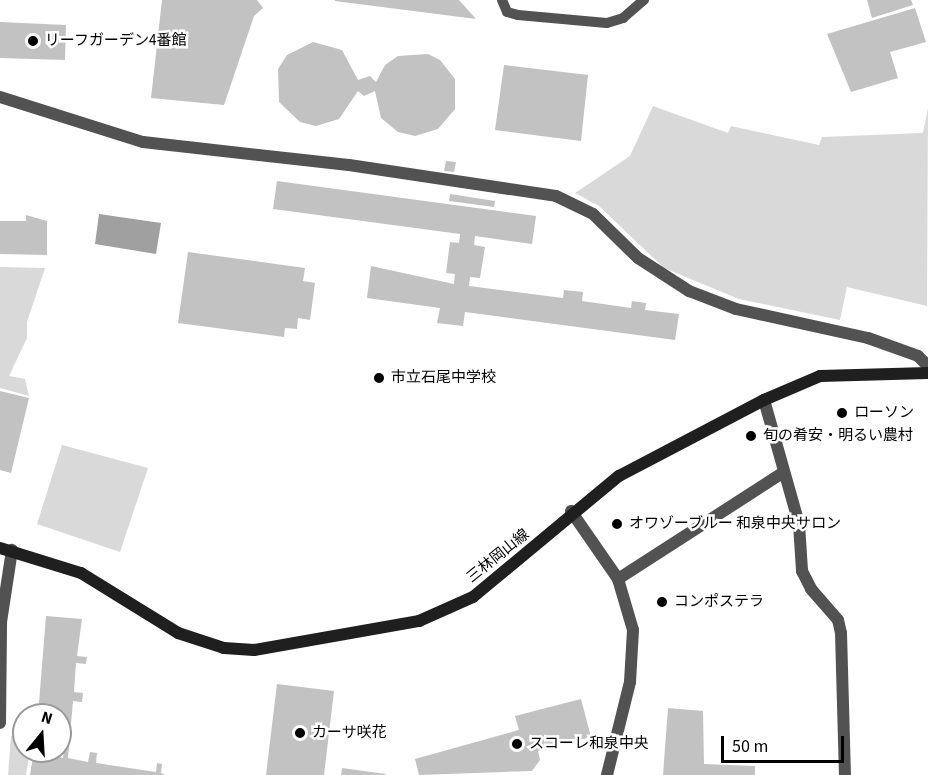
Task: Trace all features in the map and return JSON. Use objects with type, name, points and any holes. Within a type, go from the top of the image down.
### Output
[{"type":"main road","name":"三林岡山線","points":[[6,549],[81,573],[178,633],[224,648],[254,650],[418,621],[473,597],[518,562],[570,511],[619,476],[764,400],[820,376],[928,373]]},
{"type":"street","points":[[0,97],[143,142],[556,196],[593,214],[638,258],[688,291],[736,309],[868,338],[918,356],[928,366]]},
{"type":"street","points":[[764,400],[799,524],[805,581],[838,620],[841,633],[845,775]]},
{"type":"street","points":[[618,579],[784,472]]},
{"type":"street","points":[[570,511],[618,579],[633,630],[634,657],[607,775]]},
{"type":"street","points":[[0,723],[1,622],[6,549]]},
{"type":"lane","points":[[502,0],[507,12],[518,15],[608,23],[623,18],[644,0]]},
{"type":"shaded area","points":[[653,106],[728,133],[731,126],[819,145],[822,137],[923,133],[928,108],[927,306],[847,287],[840,320],[739,299],[664,268],[599,206],[575,193],[630,156]]},
{"type":"shaded area","points":[[99,214],[161,223],[156,254],[95,244]]},
{"type":"shaded area","points":[[0,267],[45,268],[27,322],[27,338],[9,376],[25,379],[29,396],[0,388]]},
{"type":"shaded area","points":[[62,445],[148,468],[120,552],[37,524]]},
{"type":"shaded area","points":[[12,736],[12,763],[28,763],[26,775],[8,775]]},
{"type":"building","points":[[162,0],[257,0],[263,8],[254,16],[224,105],[151,98]]},
{"type":"building","points":[[459,0],[476,19],[335,1]]},
{"type":"building","points":[[867,0],[911,0],[913,5],[872,18]]},
{"type":"building","points":[[915,8],[926,42],[890,52],[898,78],[851,92],[827,34]]},
{"type":"building","name":"リーフガーデン4番館","points":[[0,22],[66,25],[65,60],[0,58]]},
{"type":"building","points":[[313,42],[342,50],[358,80],[370,76],[376,82],[385,65],[398,56],[428,54],[440,60],[455,79],[455,109],[438,129],[415,136],[398,132],[381,118],[375,91],[364,96],[358,91],[339,119],[316,126],[300,122],[279,102],[278,69],[287,55]]},
{"type":"building","points":[[504,65],[588,75],[581,141],[495,130]]},
{"type":"building","points":[[446,161],[456,162],[454,172],[444,171]]},
{"type":"building","points":[[277,181],[536,216],[532,244],[475,236],[474,245],[485,247],[480,278],[470,277],[469,286],[563,298],[564,290],[583,292],[582,301],[631,308],[632,301],[646,303],[645,310],[679,314],[675,340],[465,312],[463,326],[437,323],[440,308],[367,298],[371,266],[454,284],[455,274],[446,273],[450,242],[459,243],[460,234],[273,209]]},
{"type":"building","points":[[450,194],[495,201],[494,207],[449,201]]},
{"type":"building","points":[[26,215],[47,221],[47,255],[0,254],[0,221],[26,221]]},
{"type":"building","points":[[188,252],[305,268],[303,281],[315,283],[310,320],[298,318],[297,329],[285,328],[284,337],[178,323]]},
{"type":"building","points":[[0,391],[29,398],[11,473],[0,470]]},
{"type":"building","points":[[46,616],[82,619],[77,656],[87,657],[86,664],[76,663],[74,692],[83,693],[82,702],[73,701],[72,712],[72,703],[39,703]]},
{"type":"building","name":"カーサ咲花","points":[[277,684],[334,691],[324,775],[266,775]]},
{"type":"building","name":"スコーレ和泉中央","points":[[581,699],[591,737],[538,751],[540,760],[532,771],[419,775],[415,759],[519,730],[515,716]]},
{"type":"building","points":[[668,708],[703,711],[704,764],[755,766],[755,775],[663,775]]},
{"type":"building","points":[[90,752],[97,753],[96,763],[156,772],[157,763],[162,764],[161,773],[165,775],[30,775],[32,763],[72,763],[72,759],[88,762]]},
{"type":"building","points":[[342,768],[386,774],[341,775]]},
{"type":"place","name":"リーフガーデン4番館","points":[[33,41]]},
{"type":"place","name":"市立石尾中学校","points":[[379,378]]},
{"type":"place","name":"ローソン","points":[[842,413]]},
{"type":"place","name":"旬の肴安・明るい農村","points":[[751,436]]},
{"type":"place","name":"オワゾーブルー 和泉中央サロン","points":[[617,524]]},
{"type":"place","name":"コンポステラ","points":[[662,602]]},
{"type":"place","name":"カーサ咲花","points":[[300,733]]},
{"type":"place","name":"スコーレ和泉中央","points":[[517,744]]}]
